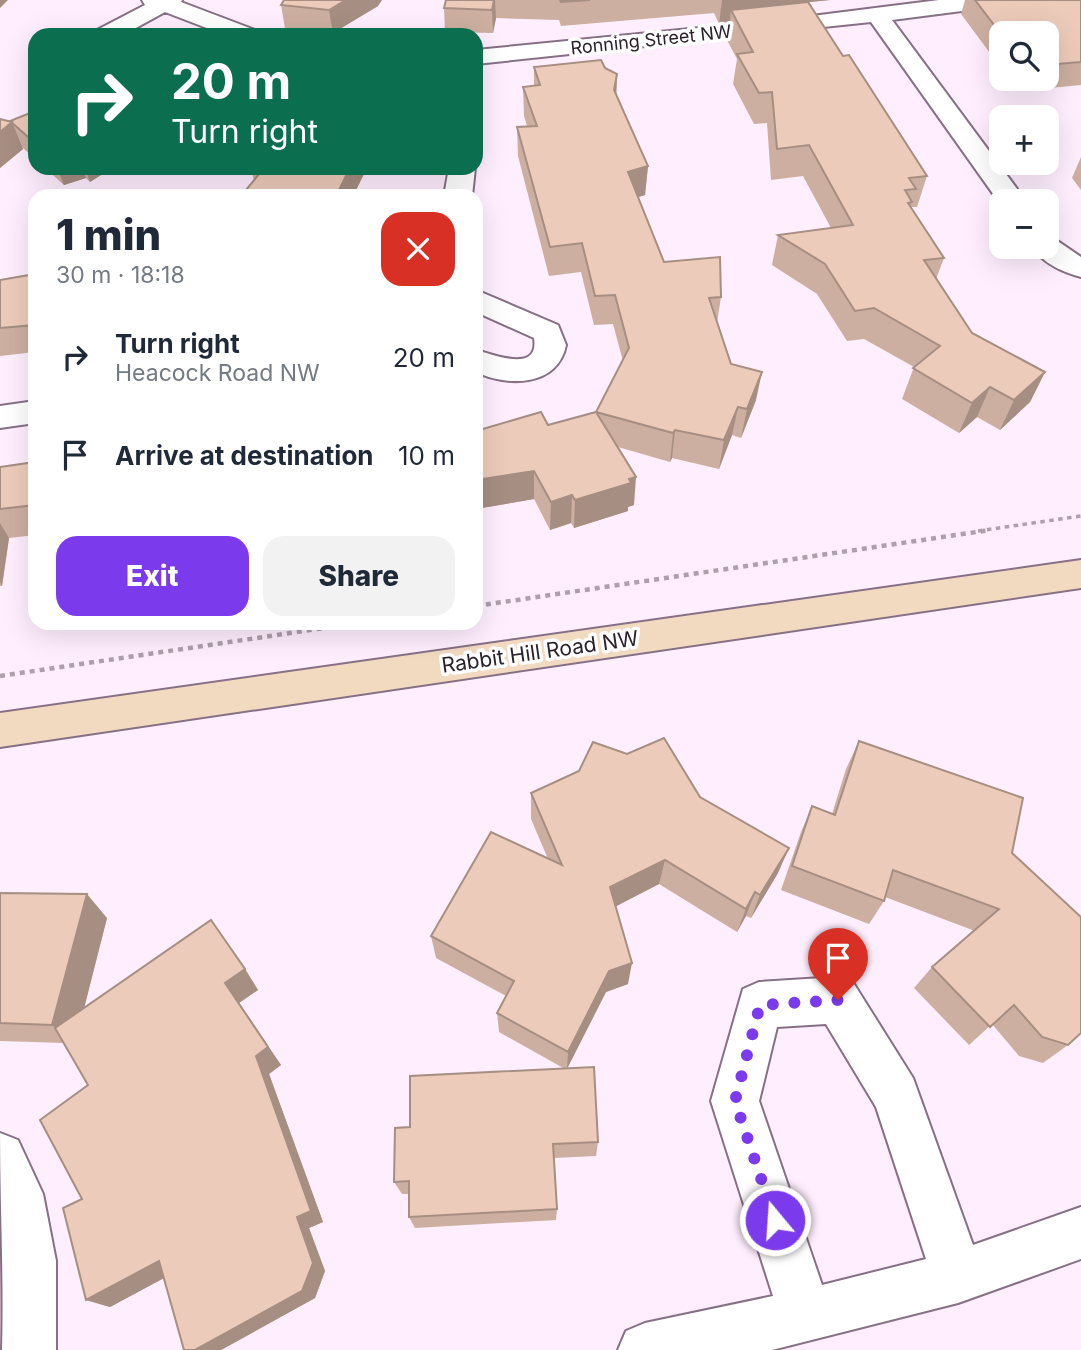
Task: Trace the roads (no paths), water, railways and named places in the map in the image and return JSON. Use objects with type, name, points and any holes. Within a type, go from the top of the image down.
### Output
[{"type":"street","name":"Ronning Street NW","points":[[483,61],[878,16],[993,0]]},
{"type":"street","points":[[118,28],[163,1],[230,28]]},
{"type":"street","points":[[878,16],[1003,189]]},
{"type":"street","points":[[1059,257],[1081,268]]},
{"type":"street","points":[[483,303],[547,332],[552,341],[550,352],[527,371],[498,370],[483,363]]},
{"type":"street","points":[[0,417],[28,413]]},
{"type":"street","name":"Rabbit Hill Road NW","points":[[0,730],[1081,574]]},
{"type":"street","points":[[806,1316],[735,1101],[760,1005],[838,1000],[896,1095],[958,1277]]},
{"type":"street","points":[[0,1158],[18,1194],[30,1261],[29,1350]]},
{"type":"street","points":[[645,1350],[806,1316],[958,1277],[1081,1233]]}]
